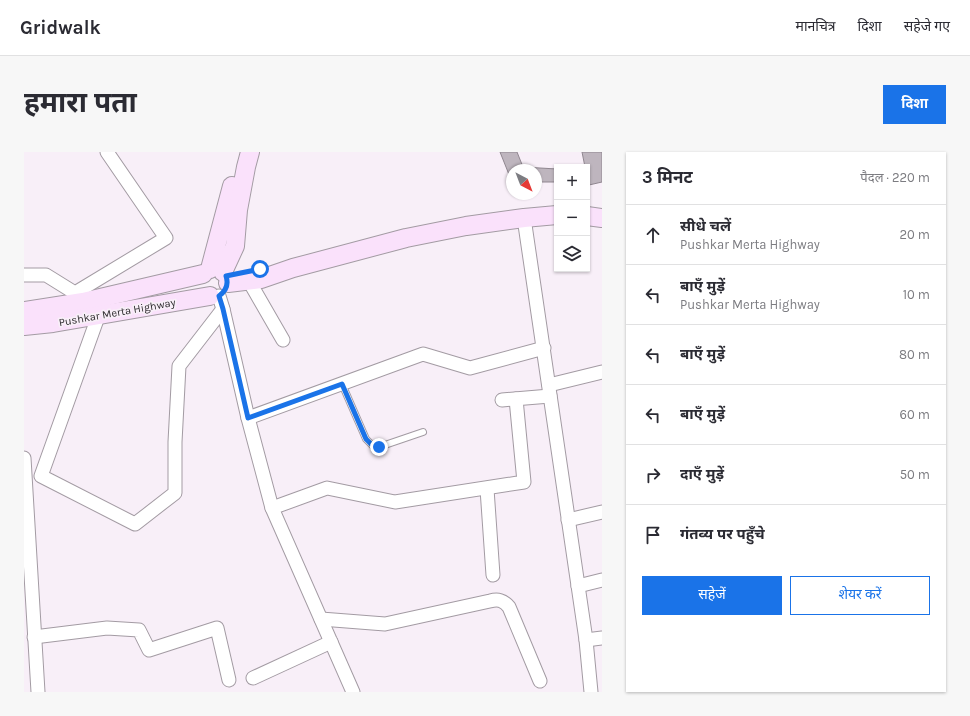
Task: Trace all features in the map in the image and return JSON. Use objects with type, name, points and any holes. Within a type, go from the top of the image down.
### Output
[{"type":"street","points":[[24,275],[46,275],[75,293],[166,238],[108,152]]},
{"type":"street","points":[[239,152],[218,284],[248,418],[272,508],[353,692]]},
{"type":"street","points":[[100,314],[41,476],[135,524],[175,493],[175,442],[179,366],[236,246],[238,210],[250,152]]},
{"type":"street","points":[[293,268],[406,238],[466,226],[554,215]]},
{"type":"street","points":[[590,216],[602,218]]},
{"type":"street","points":[[524,218],[586,640],[591,692]]},
{"type":"street","name":"Pushkar Merta Highway","points":[[24,326],[53,323],[100,314],[218,284],[260,269],[293,268]]},
{"type":"street","name":"Pushkar Merta Highway","points":[[24,311],[249,281],[293,268]]},
{"type":"street","points":[[249,281],[283,340]]},
{"type":"street","points":[[248,418],[422,354],[470,368],[544,348]]},
{"type":"street","points":[[502,400],[516,399],[550,391],[602,372]]},
{"type":"street","points":[[272,508],[327,488],[395,502],[487,489],[524,482],[516,399]]},
{"type":"street","points":[[24,458],[28,608],[34,637],[38,692]]},
{"type":"street","points":[[487,489],[493,575]]},
{"type":"street","points":[[568,520],[602,512]]},
{"type":"street","points":[[578,586],[602,580]]},
{"type":"street","points":[[321,619],[386,624],[490,600],[501,600],[509,607],[540,681]]},
{"type":"street","points":[[34,637],[107,628],[138,630],[149,650],[217,628],[229,680]]},
{"type":"street","points":[[586,640],[602,638]]},
{"type":"street","points":[[253,678],[331,642]]},
{"type":"lane","points":[[342,384],[366,439],[374,447],[379,447],[423,432]]},
{"type":"building","points":[[500,152],[517,152],[522,164],[506,164],[506,167]]},
{"type":"building","points":[[582,152],[602,152],[602,182],[590,185],[590,164],[584,164]]},
{"type":"building","points":[[542,168],[554,169],[554,182],[542,182]]},
{"type":"route","points":[[260,269],[226,276],[228,283],[227,287],[219,296],[248,418],[342,384],[366,439],[374,447],[379,447]]}]
